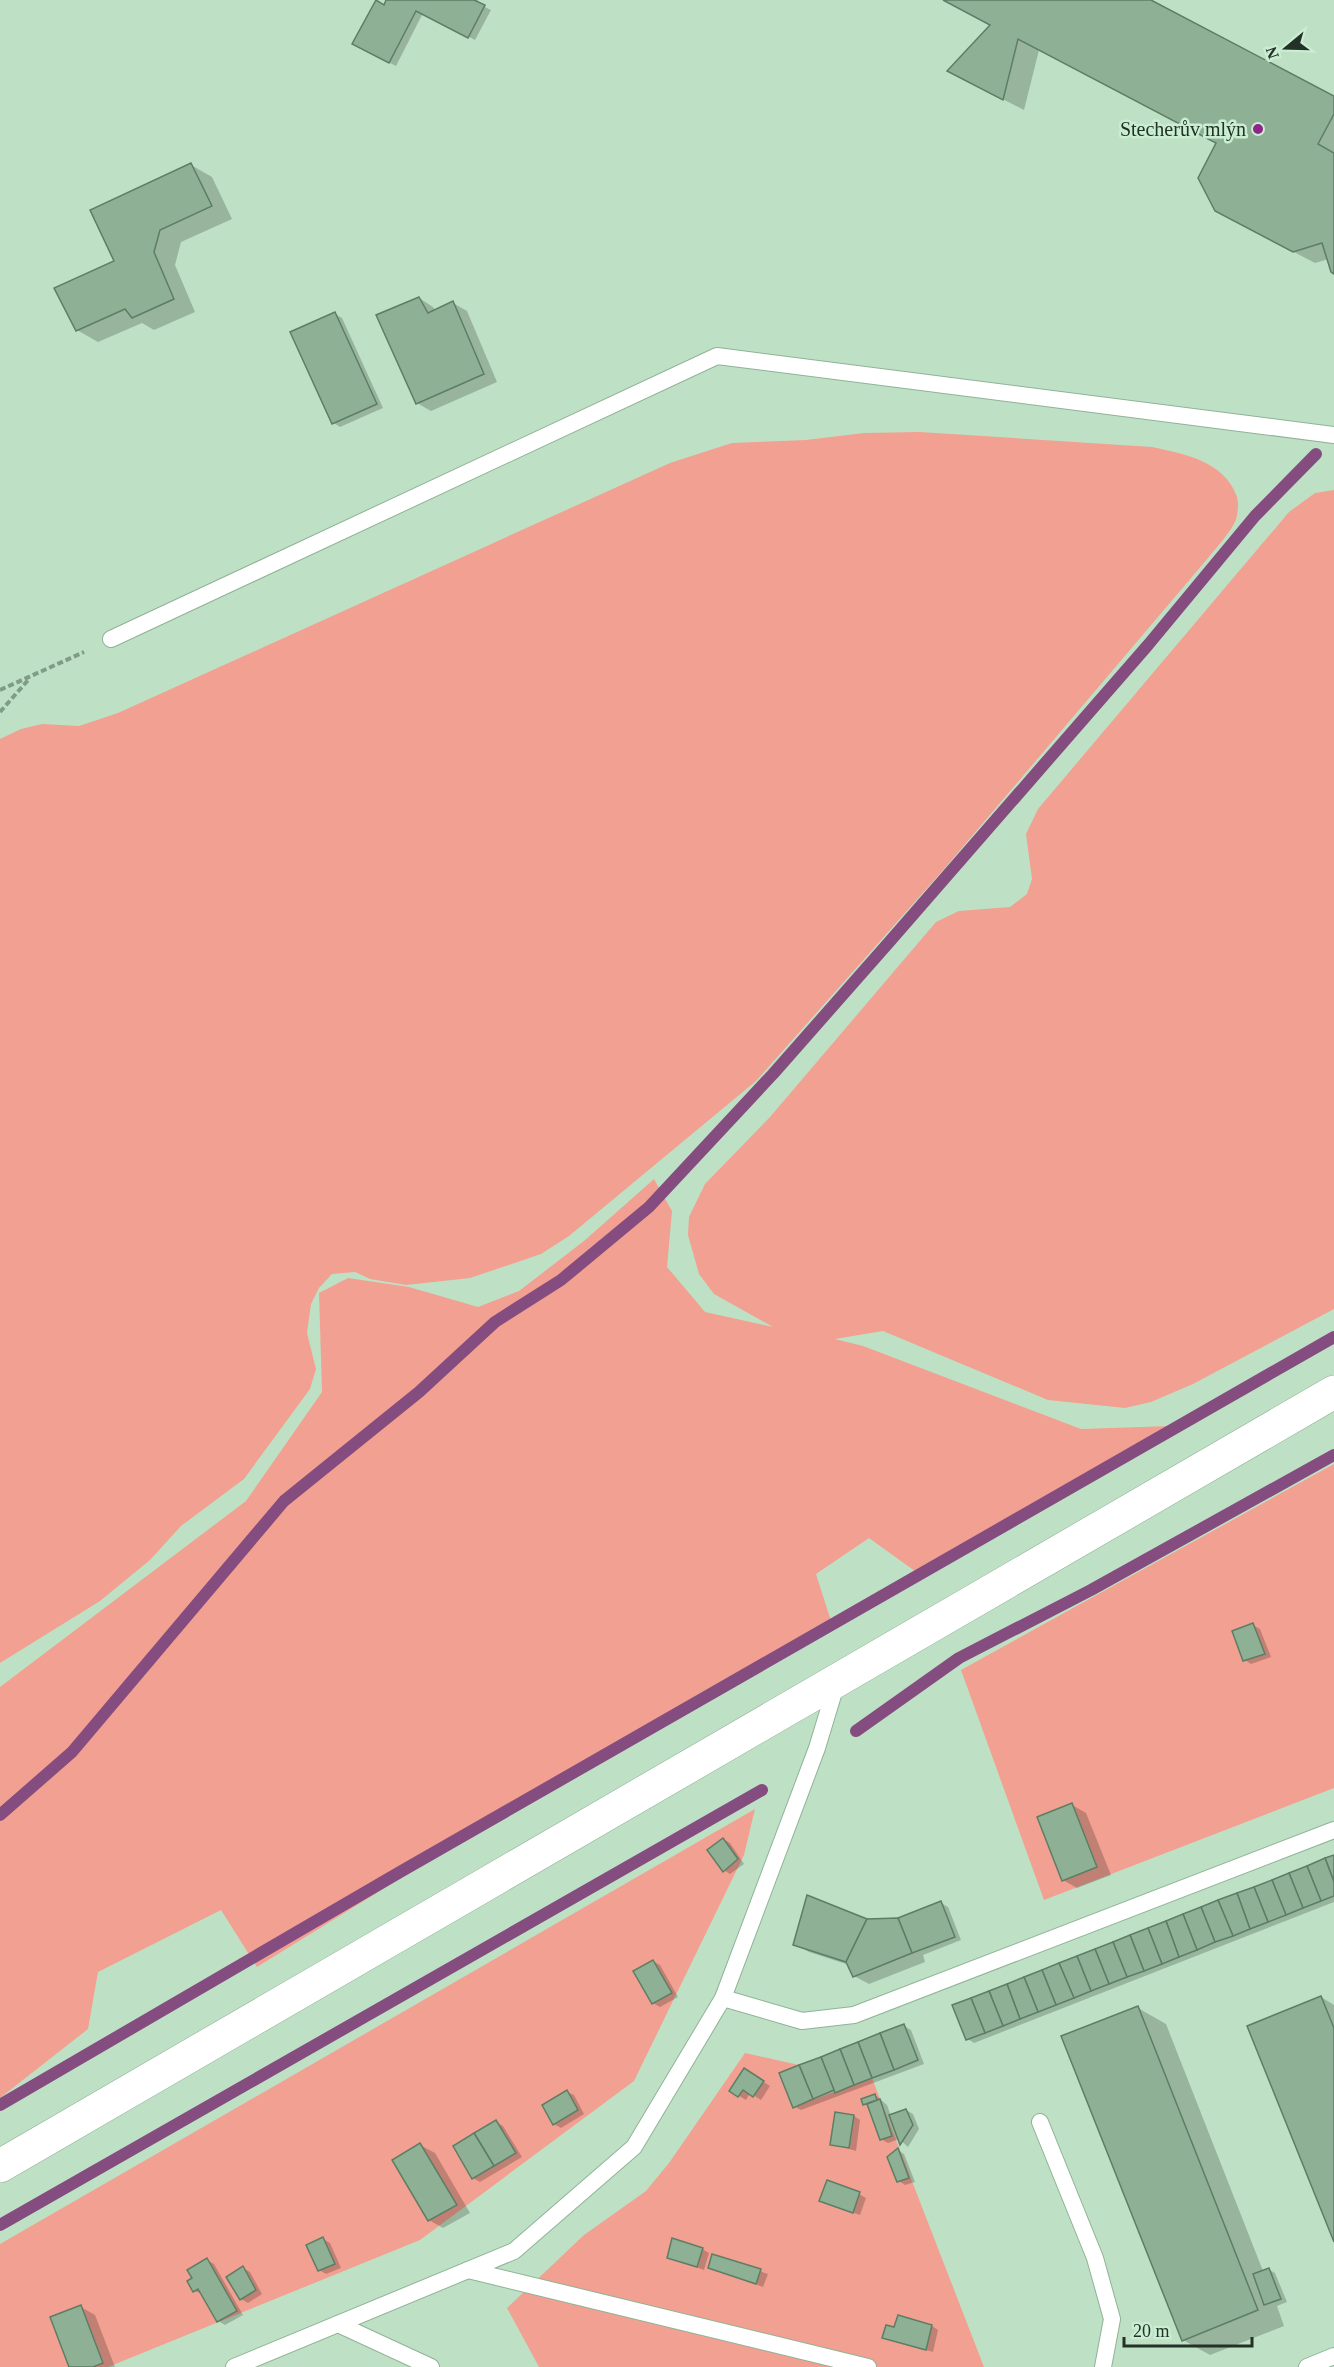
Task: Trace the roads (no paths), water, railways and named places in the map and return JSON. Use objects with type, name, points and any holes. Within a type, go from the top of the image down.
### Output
[{"type":"main road","points":[[0,2166],[1334,1392]]},
{"type":"lane","points":[[111,639],[717,356],[1334,435]]},
{"type":"lane","points":[[234,2367],[514,2251],[634,2147],[723,1998],[817,1748],[838,1680]]},
{"type":"lane","points":[[723,1998],[802,2021],[854,2015],[1334,1830]]},
{"type":"lane","points":[[1040,2122],[1095,2258],[1112,2319],[1103,2367]]},
{"type":"lane","points":[[468,2270],[868,2367]]},
{"type":"lane","points":[[338,2324],[431,2367]]},
{"type":"lane","points":[[1307,2367],[1334,2356]]},
{"type":"waterway","points":[[0,1815],[72,1752],[284,1501],[419,1392],[495,1322],[561,1280],[649,1207],[773,1074],[1148,645],[1255,516],[1316,454]]},
{"type":"waterway","points":[[0,2105],[400,1872],[1334,1337]]},
{"type":"waterway","points":[[856,1731],[959,1658],[1091,1590],[1334,1455]]},
{"type":"waterway","points":[[0,2225],[762,1790]]},
{"type":"place","name":"Stecherův mlýn","points":[[1258,129]]}]
